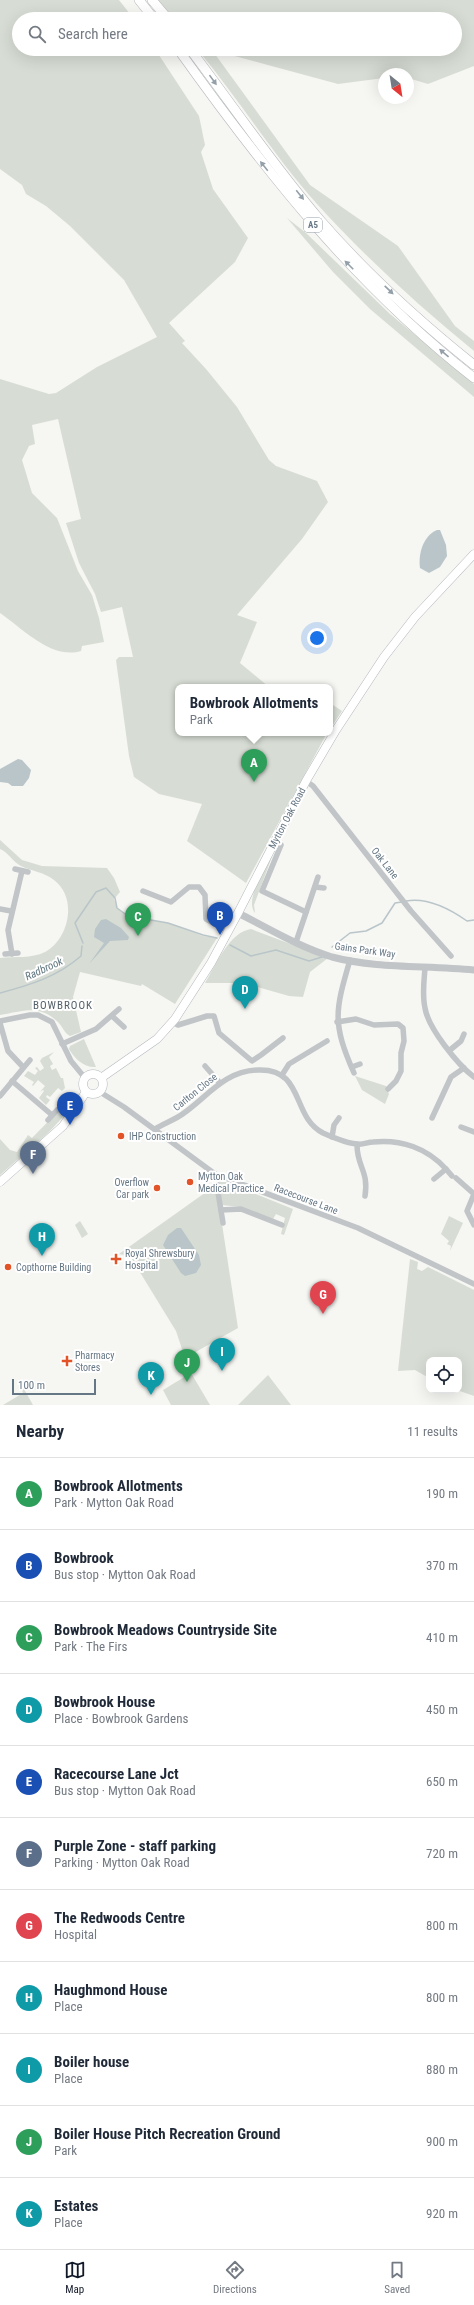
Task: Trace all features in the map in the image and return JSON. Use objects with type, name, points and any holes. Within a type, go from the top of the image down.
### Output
[{"type":"highway","points":[[139,0],[148,12]]},
{"type":"highway","points":[[152,0],[162,12]]},
{"type":"highway","name":"A5","points":[[183,56],[256,156],[315,228],[348,264],[395,309],[474,378]]},
{"type":"highway","name":"A5","points":[[195,56],[270,158],[320,220],[404,305],[474,365]]},
{"type":"main road","name":"Mytton Oak Road","points":[[333,735],[384,657],[415,617],[474,554]]},
{"type":"main road","name":"Mytton Oak Road","points":[[101,1078],[157,1039],[172,1022],[228,931],[306,781],[332,736]]},
{"type":"main road","points":[[94,1074],[101,1078],[103,1084],[100,1092],[92,1095],[86,1092],[83,1086],[85,1078],[94,1074]]},
{"type":"main road","points":[[0,1182],[63,1126],[86,1092]]},
{"type":"street","name":"Oak Lane","points":[[306,781],[313,786],[405,904],[451,956]]},
{"type":"street","points":[[282,845],[262,891],[306,912]]},
{"type":"street","points":[[5,954],[15,953],[8,930],[11,911],[25,872],[15,869]]},
{"type":"street","points":[[296,942],[318,877]]},
{"type":"street","points":[[143,891],[171,902],[190,887],[199,887],[206,895],[206,919],[228,931]]},
{"type":"street","points":[[315,887],[324,888]]},
{"type":"street","points":[[0,909],[11,911]]},
{"type":"street","name":"Gains Park Way","points":[[238,913],[296,942],[333,957],[425,968],[474,970]]},
{"type":"street","points":[[350,960],[340,995],[337,1022],[353,1070],[360,1064]]},
{"type":"street","points":[[425,968],[425,1008],[433,1027],[464,1068],[474,1077]]},
{"type":"street","points":[[62,1044],[96,1029],[119,1009]]},
{"type":"street","points":[[23,1067],[8,1051],[0,1022],[38,1015],[52,1022],[71,1061],[85,1078]]},
{"type":"street","points":[[112,1016],[124,1027]]},
{"type":"street","points":[[172,1022],[178,1025],[207,1016],[214,1016],[219,1033],[252,1061],[261,1056],[283,1038]]},
{"type":"street","points":[[337,1022],[356,1019],[374,1024],[398,1024],[403,1028],[404,1041],[401,1053],[401,1071],[396,1081],[388,1089]]},
{"type":"street","points":[[450,1050],[463,1043],[464,1034]]},
{"type":"street","points":[[327,1041],[321,1048],[289,1064],[282,1075],[294,1089],[307,1120],[312,1127],[357,1145],[386,1142],[411,1146],[429,1153],[474,1194],[468,1211],[474,1225]]},
{"type":"street","points":[[0,1096],[30,1060]]},
{"type":"street","points":[[205,1066],[220,1083]]},
{"type":"street","points":[[432,1118],[451,1077],[464,1068]]},
{"type":"street","name":"Carlton Close","points":[[155,1129],[185,1112],[230,1076],[247,1071],[268,1071],[282,1075]]},
{"type":"street","points":[[12,1081],[54,1112],[48,1120]]},
{"type":"street","name":"Racecourse Lane","points":[[100,1092],[155,1129],[215,1174],[358,1228],[474,1284]]},
{"type":"street","points":[[332,1136],[334,1125],[339,1118]]},
{"type":"street","points":[[307,1132],[312,1127]]},
{"type":"street","points":[[461,1127],[474,1132]]},
{"type":"street","points":[[357,1145],[357,1154],[367,1183],[365,1196]]},
{"type":"street","points":[[434,1179],[446,1169]]},
{"type":"street","points":[[215,1174],[222,1210],[222,1223]]},
{"type":"street","points":[[367,1183],[374,1184]]},
{"type":"street","points":[[222,1210],[241,1209],[282,1225]]},
{"type":"shaded area","points":[[0,0],[119,0],[128,12],[12,12],[12,56],[160,56],[199,116],[205,145],[201,152],[213,189],[248,238],[235,262],[169,323],[185,341],[182,343],[206,369],[237,407],[269,460],[276,466],[317,481],[328,502],[302,539],[237,615],[257,622],[240,663],[265,684],[175,684],[175,736],[325,736],[246,883],[187,841],[202,804],[159,794],[134,777],[129,756],[116,660],[119,657],[133,657],[122,607],[101,612],[95,594],[79,563],[66,523],[81,519],[58,419],[32,425],[35,444],[29,446],[22,460],[32,493],[57,518],[78,571],[92,595],[104,642],[82,646],[81,651],[70,653],[59,651],[38,641],[0,613],[0,379],[49,394],[56,393],[97,367],[157,337],[124,280],[70,226],[46,206],[26,194],[22,185],[0,169]]},
{"type":"shaded area","points":[[156,0],[474,0],[474,66],[428,84],[414,80],[414,68],[378,68],[378,79],[338,84],[234,56],[462,56],[462,12],[166,12]]},
{"type":"shaded area","points":[[203,56],[216,56],[310,185],[398,246],[455,326],[474,341],[474,351],[393,280],[335,224],[301,186]]},
{"type":"shaded area","points":[[287,218],[306,233],[390,314],[474,384],[474,397],[370,309],[333,272]]},
{"type":"shaded area","points":[[437,530],[440,530],[446,545],[447,556],[440,567],[429,573],[420,568],[421,551],[422,546],[428,536]]},
{"type":"shaded area","points":[[333,705],[342,711],[333,724]]},
{"type":"shaded area","points":[[18,759],[22,760],[31,770],[29,778],[23,786],[12,786],[8,783],[0,782],[0,769]]},
{"type":"shaded area","points":[[0,840],[22,860],[42,866],[107,868],[114,878],[120,892],[114,899],[117,908],[128,916],[168,923],[203,936],[217,938],[175,1004],[142,984],[141,986],[80,972],[73,997],[81,1032],[70,1036],[51,1016],[38,1011],[31,1010],[0,1015],[0,958],[34,956],[45,952],[53,946],[60,938],[65,928],[68,918],[68,907],[66,897],[54,880],[46,875],[18,864],[0,849]]},
{"type":"shaded area","points":[[273,854],[254,905],[255,913],[252,907],[254,892],[261,875]]},
{"type":"shaded area","points":[[106,919],[121,928],[129,937],[128,940],[110,941],[89,964],[104,943],[94,937],[95,929],[101,920]]},
{"type":"shaded area","points":[[251,929],[328,958],[310,972],[303,997],[289,996],[244,983],[205,983],[224,950],[236,936],[243,931]]},
{"type":"shaded area","points":[[84,1039],[96,1067],[88,1066],[80,1062],[69,1049],[70,1046]]},
{"type":"shaded area","points":[[54,1052],[49,1057],[53,1064],[50,1066],[52,1070],[56,1068],[61,1078],[63,1078],[65,1088],[62,1091],[58,1088],[50,1097],[47,1095],[46,1097],[50,1100],[46,1105],[39,1098],[44,1091],[43,1090],[40,1092],[45,1086],[38,1080],[33,1086],[32,1085],[34,1082],[24,1076],[28,1071],[35,1075],[38,1071],[35,1068],[37,1067],[40,1071],[44,1068],[40,1061],[42,1058]]},
{"type":"shaded area","points":[[355,1076],[386,1086],[389,1094],[385,1104],[362,1090]]},
{"type":"shaded area","points":[[75,1094],[62,1118],[48,1133],[0,1175],[0,1139],[10,1150],[17,1152],[28,1135],[32,1138]]},
{"type":"shaded area","points":[[221,1180],[293,1209],[284,1235],[281,1234],[285,1218],[276,1214],[273,1219],[241,1207],[222,1205],[218,1182]]},
{"type":"shaded area","points":[[216,1185],[238,1328],[185,1358],[176,1331],[130,1256],[119,1254]]},
{"type":"shaded area","points":[[449,1216],[463,1223],[450,1251],[451,1246],[447,1244],[449,1241],[441,1234]]},
{"type":"shaded area","points":[[80,1221],[88,1234],[82,1238],[75,1225]]},
{"type":"shaded area","points":[[177,1228],[181,1228],[199,1255],[201,1265],[196,1273],[185,1276],[181,1273],[163,1245],[168,1235]]},
{"type":"shaded area","points":[[410,1259],[418,1262],[417,1269],[422,1271],[428,1267],[474,1290],[474,1396],[462,1392],[462,1357],[426,1357],[426,1376],[415,1370],[398,1371]]},
{"type":"shaded area","points":[[191,1373],[210,1405],[171,1405],[163,1390]]},
{"type":"shaded area","points":[[268,1375],[291,1405],[238,1405]]},
{"type":"shaded area","points":[[24,1389],[33,1405],[3,1405],[23,1393],[22,1390]]},
{"type":"waterway","name":"Radbrook","points":[[83,943],[75,923],[96,892],[106,888],[115,898],[117,908],[128,916],[168,923],[203,935],[217,938]]},
{"type":"waterway","name":"Radbrook","points":[[406,901],[414,900],[430,902],[446,908],[467,921],[474,920]]},
{"type":"waterway","name":"Radbrook","points":[[332,947],[350,933],[366,931],[382,923],[395,903],[402,902]]},
{"type":"waterway","name":"Radbrook","points":[[230,945],[251,956],[276,950],[309,961],[322,957]]},
{"type":"waterway","name":"Radbrook","points":[[0,993],[22,987],[62,970],[81,956],[82,946]]},
{"type":"place","name":"Bowbrook Allotments","points":[[254,782]]},
{"type":"place","name":"Bowbrook","points":[[220,935]]},
{"type":"place","name":"Bowbrook Meadows Countryside Site","points":[[138,936]]},
{"type":"place","name":"Bowbrook House","points":[[245,1009]]},
{"type":"place","name":"Racecourse Lane Jct","points":[[70,1125]]},
{"type":"place","name":"IHP Construction","points":[[121,1136]]},
{"type":"place","name":"Purple Zone - staff parking","points":[[33,1174]]},
{"type":"place","name":"Mytton Oak Medical Practice","points":[[190,1182]]},
{"type":"place","name":"Overflow Car park","points":[[157,1188]]},
{"type":"place","name":"Haughmond House","points":[[42,1256]]},
{"type":"place","name":"Royal Shrewsbury Hospital","points":[[116,1259]]},
{"type":"place","name":"Copthorne Building","points":[[8,1267]]},
{"type":"place","name":"The Redwoods Centre","points":[[323,1314]]},
{"type":"place","name":"Pharmacy Stores","points":[[67,1361]]},
{"type":"place","name":"Boiler house","points":[[222,1371]]},
{"type":"place","name":"Boiler House Pitch Recreation Ground","points":[[187,1382]]},
{"type":"place","name":"Estates","points":[[151,1395]]},
{"type":"district","name":"BOWBROOK","points":[[63,1005]]}]
